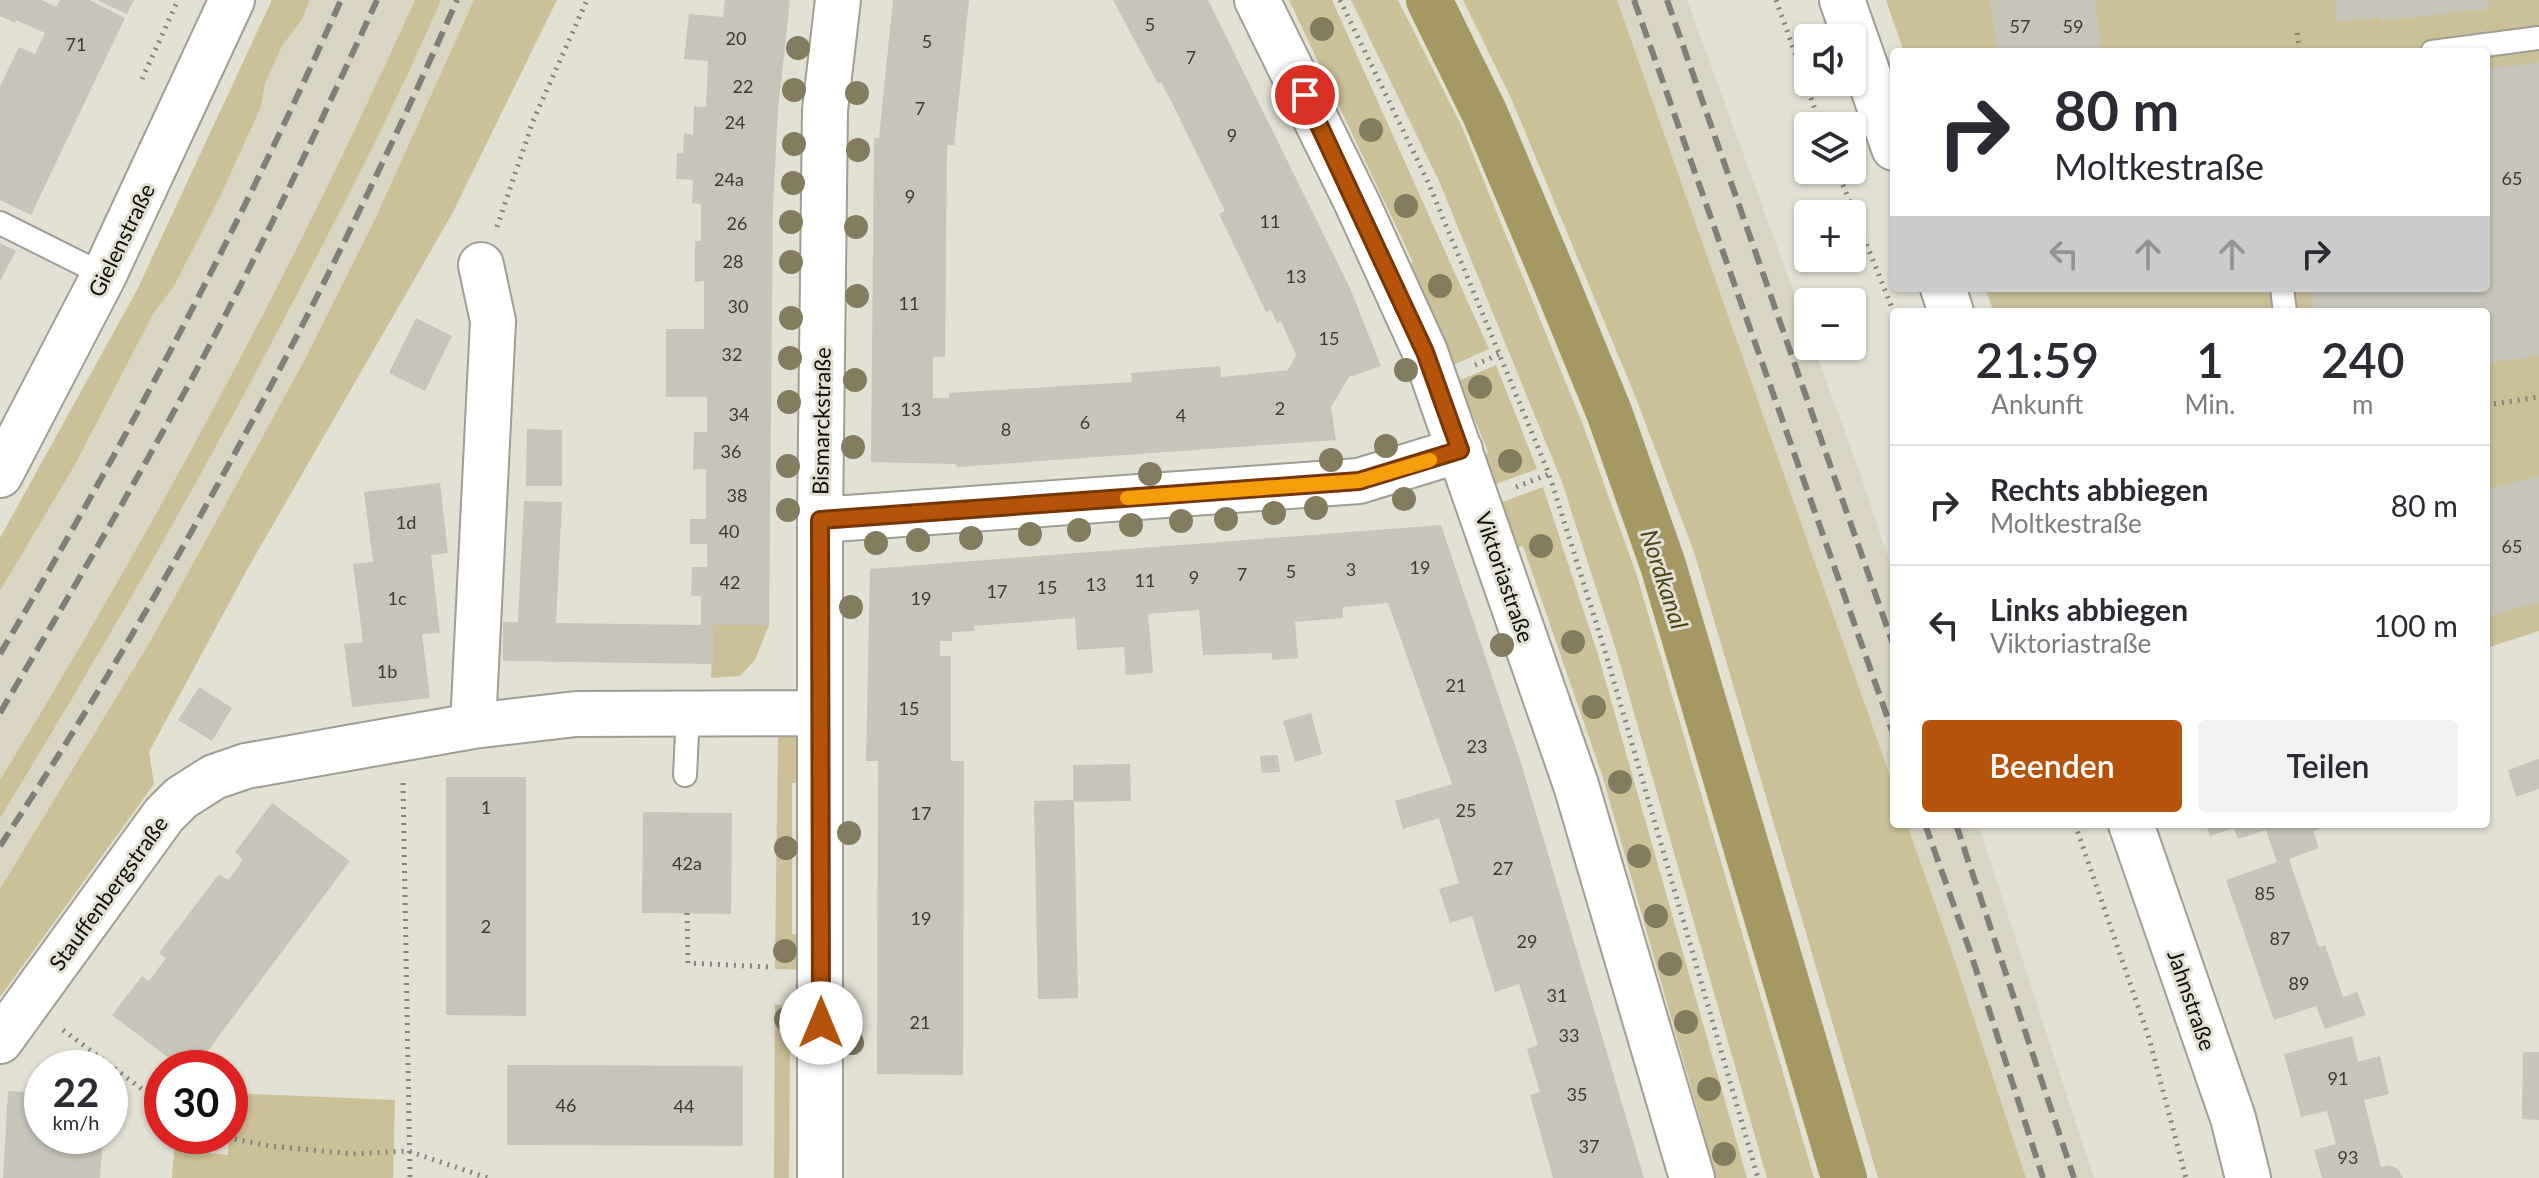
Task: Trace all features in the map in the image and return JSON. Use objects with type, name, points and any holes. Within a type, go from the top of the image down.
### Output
[{"type":"street","name":"Gielenstraße","points":[[0,475],[104,275],[232,0]]},
{"type":"street","name":"Bismarckstraße","points":[[820,1178],[820,520],[825,110],[838,0]]},
{"type":"street","name":"Viktoriastraße","points":[[1257,0],[1350,189],[1425,352],[1576,785],[1692,1178]]},
{"type":"street","points":[[1842,0],[1890,137]]},
{"type":"street","points":[[473,726],[493,321],[481,265]]},
{"type":"street","points":[[820,520],[1359,481],[1460,450]]},
{"type":"street","name":"Stauffenbergstraße","points":[[0,1041],[164,815],[181,798],[214,777],[246,766],[402,738],[576,714],[820,713]]},
{"type":"street","name":"Jahnstraße","points":[[2132,828],[2233,1118],[2248,1178]]},
{"type":"lane","points":[[2463,48],[2539,38]]},
{"type":"lane","points":[[0,223],[104,275]]},
{"type":"lane","points":[[685,775],[688,713]]},
{"type":"path","points":[[139,85],[178,0]]},
{"type":"path","points":[[503,211],[533,121],[587,0]]},
{"type":"path","points":[[1340,0],[1428,182],[1549,474],[1605,651],[1758,1178]]},
{"type":"path","points":[[1776,0],[1816,112]]},
{"type":"path","points":[[2297,33],[2299,48]]},
{"type":"path","points":[[1843,184],[1892,308]]},
{"type":"path","points":[[2490,404],[2539,397]]},
{"type":"path","points":[[402,738],[410,1178]]},
{"type":"path","points":[[2076,828],[2149,1038],[2186,1178]]},
{"type":"path","points":[[687,913],[688,963],[770,967]]},
{"type":"path","points":[[26,1004],[144,1091]]},
{"type":"path","points":[[248,1142],[353,1154],[408,1151],[488,1178]]},
{"type":"shaded area","points":[[272,0],[310,0],[302,19],[282,46],[265,84],[261,107],[220,197],[174,286],[153,314],[76,463],[0,591],[0,538],[137,290]]},
{"type":"shaded area","points":[[310,0],[474,0],[375,219],[303,363],[151,640],[0,889],[0,591],[76,463],[153,314],[174,286],[261,108],[265,84],[282,46],[302,19]]},
{"type":"shaded area","points":[[415,0],[441,0],[360,172],[197,480],[81,684],[0,818],[0,780],[113,590],[220,397],[320,200]]},
{"type":"shaded area","points":[[474,0],[557,0],[452,214],[248,568],[149,752],[154,784],[0,997],[0,889],[151,640],[303,363],[375,219]]},
{"type":"shaded area","points":[[1289,0],[1332,0],[1489,349],[1451,366],[1401,268],[1413,262]]},
{"type":"shaded area","points":[[1351,0],[1398,0],[1462,127],[1583,425],[1637,576],[1814,1178],[1767,1178],[1617,653],[1562,482],[1439,181]]},
{"type":"shaded area","points":[[1463,0],[1617,0],[1890,776],[1890,828],[1908,828],[2026,1178],[1878,1178],[1694,552],[1636,398],[1511,98]]},
{"type":"shaded area","points":[[1617,0],[1687,0],[1794,293],[1794,360],[1818,360],[1890,563],[1890,776]]},
{"type":"shaded area","points":[[1886,0],[2539,0],[2539,631],[2490,647],[2490,308],[1992,308],[1986,292],[2490,292],[2490,48],[1903,48]]},
{"type":"shaded area","points":[[1496,365],[1537,469],[1488,487],[1481,468],[1488,451],[1458,381]]},
{"type":"shaded area","points":[[1543,487],[1599,658],[1747,1178],[1710,1178],[1690,1131],[1702,1126],[1603,778],[1523,546],[1510,549],[1494,505]]},
{"type":"shaded area","points":[[713,625],[769,625],[755,660],[740,676],[711,678]]},
{"type":"shaded area","points":[[778,730],[794,737],[799,743],[805,765],[806,783],[792,783],[792,934],[805,935],[804,970],[775,969]]},
{"type":"shaded area","points":[[1908,828],[1979,828],[2094,1178],[2026,1178]]},
{"type":"shaded area","points":[[775,1005],[802,1006],[803,1031],[790,1032],[789,1178],[774,1178]]},
{"type":"shaded area","points":[[248,1094],[395,1100],[393,1178],[172,1178],[174,1154],[248,1154]]},
{"type":"building","points":[[0,0],[41,0],[56,7],[60,0],[89,0],[125,18],[31,215],[0,200],[0,86],[19,47],[35,54],[45,33],[0,16]]},
{"type":"building","points":[[97,0],[134,0],[127,14]]},
{"type":"building","points":[[725,0],[790,0],[778,110],[773,206],[769,625],[713,625],[713,664],[503,661],[503,622],[518,622],[524,501],[562,502],[556,623],[701,625],[701,596],[691,596],[692,567],[707,567],[707,544],[690,544],[690,519],[706,519],[706,469],[693,470],[694,432],[707,432],[707,397],[666,397],[666,329],[704,329],[704,281],[695,282],[695,241],[701,241],[701,204],[692,203],[693,180],[676,179],[677,153],[683,153],[684,133],[693,135],[694,106],[706,107],[708,61],[684,59],[689,14],[723,17]]},
{"type":"building","points":[[893,0],[969,0],[954,145],[947,145],[945,357],[933,357],[933,398],[949,398],[949,393],[1132,382],[1131,373],[1220,366],[1221,377],[1288,370],[1296,355],[1281,321],[1277,323],[1271,310],[1266,312],[1219,214],[1225,211],[1161,82],[1158,84],[1113,0],[1208,0],[1350,288],[1381,366],[1349,377],[1331,407],[1336,440],[957,467],[956,464],[871,462],[874,138],[879,138]]},
{"type":"building","points":[[1990,0],[2095,0],[2101,48],[1996,48]]},
{"type":"building","points":[[2335,0],[2487,0],[2489,9],[2337,23]]},
{"type":"building","points":[[2539,62],[2539,356],[2490,362],[2490,308],[2312,308],[2310,292],[2490,292],[2490,68]]},
{"type":"building","points":[[0,243],[16,251],[0,281]]},
{"type":"building","points":[[416,318],[452,336],[425,391],[389,373]]},
{"type":"building","points":[[527,429],[562,430],[562,486],[526,486]]},
{"type":"building","points":[[2539,476],[2539,602],[2490,616],[2490,489]]},
{"type":"building","points":[[440,483],[448,553],[431,555],[440,633],[422,634],[430,698],[352,707],[344,644],[363,642],[353,564],[373,562],[364,492]]},
{"type":"building","points":[[1441,525],[1521,763],[1644,1178],[1553,1178],[1530,1095],[1540,1092],[1527,1049],[1538,1045],[1519,984],[1495,992],[1472,916],[1450,923],[1439,889],[1459,883],[1439,818],[1403,829],[1395,801],[1452,784],[1388,603],[1343,607],[1343,618],[1295,622],[1298,658],[1272,660],[1272,653],[1203,655],[1199,610],[1148,614],[1153,673],[1126,675],[1124,647],[1077,650],[1075,618],[974,626],[975,631],[952,632],[952,641],[940,641],[940,656],[951,656],[951,761],[964,761],[963,1075],[877,1074],[878,761],[866,761],[870,569]]},
{"type":"building","points":[[199,687],[232,708],[212,741],[178,720]]},
{"type":"building","points":[[1311,713],[1322,754],[1295,762],[1283,721]]},
{"type":"building","points":[[1278,755],[1280,772],[1262,773],[1260,756]]},
{"type":"building","points":[[2539,759],[2539,789],[2516,797],[2508,770]]},
{"type":"building","points":[[1130,764],[1131,801],[1074,802],[1078,998],[1038,999],[1034,801],[1073,800],[1073,765]]},
{"type":"building","points":[[446,777],[526,777],[526,1016],[446,1015]]},
{"type":"building","points":[[272,803],[350,861],[208,1050],[158,1050],[112,1015],[142,976],[149,981],[166,958],[159,953],[219,874],[228,880],[236,870],[243,859],[235,852]]},
{"type":"building","points":[[643,812],[732,813],[731,914],[642,913]]},
{"type":"building","points":[[2207,828],[2234,828],[2210,836]]},
{"type":"building","points":[[2234,828],[2321,828],[2313,831],[2319,848],[2289,859],[2319,947],[2325,945],[2343,997],[2357,992],[2366,1015],[2325,1029],[2316,1006],[2274,1020],[2226,880],[2277,862],[2266,830],[2238,839]]},
{"type":"building","points":[[2352,1036],[2358,1062],[2380,1056],[2389,1094],[2364,1100],[2381,1167],[2389,1165],[2398,1169],[2403,1178],[2322,1178],[2314,1150],[2336,1144],[2327,1111],[2301,1117],[2284,1054]]},
{"type":"building","points":[[2523,1052],[2539,1052],[2539,1120],[2522,1119]]},
{"type":"building","points":[[507,1065],[743,1066],[743,1146],[507,1145]]},
{"type":"building","points":[[8,1091],[24,1092],[24,1154],[102,1154],[100,1178],[3,1178]]},
{"type":"waterway","name":"Nordkanal","points":[[1429,0],[1485,114],[1557,285],[1609,412],[1663,565],[1844,1178]]},
{"type":"railway","points":[[0,654],[180,332],[263,167],[341,0]]},
{"type":"railway","points":[[0,713],[196,371],[290,187],[377,0]]},
{"type":"railway","points":[[0,846],[128,642],[246,432],[356,218],[457,0]]},
{"type":"railway","points":[[1634,0],[1890,725]]},
{"type":"railway","points":[[1667,0],[1890,636]]},
{"type":"railway","points":[[1926,828],[1971,954],[2043,1178]]},
{"type":"railway","points":[[1957,828],[2074,1178]]},
{"type":"slow traffic","points":[[1127,498],[1359,481],[1430,460]]},
{"type":"route","points":[[821,1023],[820,520],[1359,481],[1460,450],[1425,352],[1305,95]]}]
